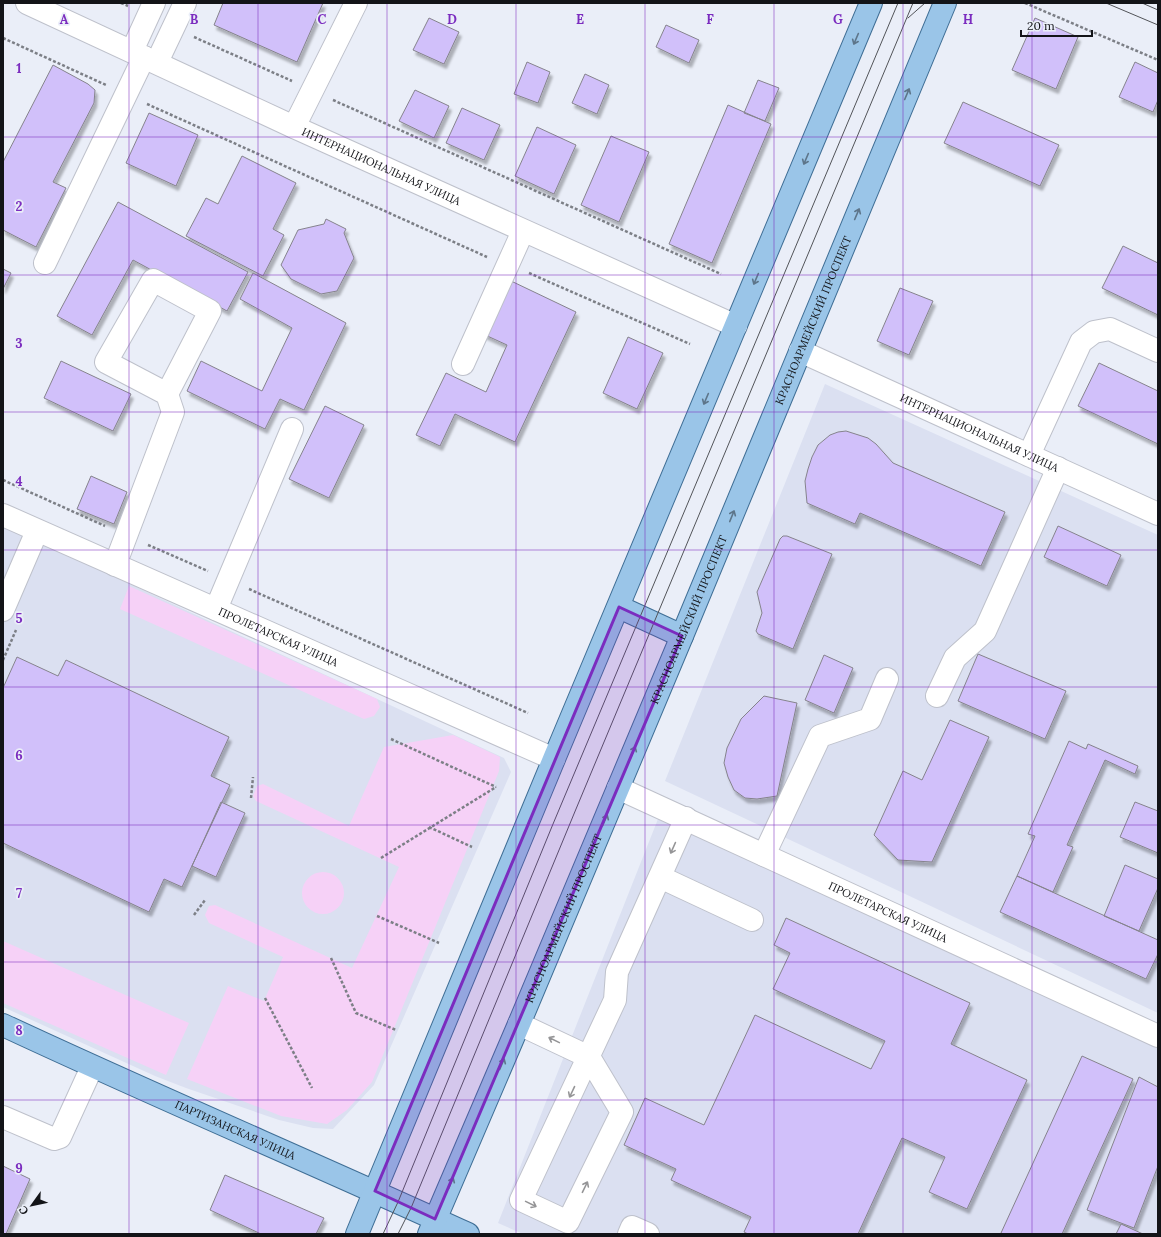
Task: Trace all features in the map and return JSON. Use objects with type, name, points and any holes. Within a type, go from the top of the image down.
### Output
[{"type":"main road","points":[[357,1234],[554,759],[871,3]]},
{"type":"main road","name":"КРАСНОАРМЕЙСКИЙ ПРОСПЕКТ","points":[[432,1227],[682,636],[945,3]]},
{"type":"main road","points":[[618,607],[682,636]]},
{"type":"main road","name":"ПАРТИЗАНСКАЯ УЛИЦА","points":[[3,1025],[92,1067],[375,1191],[432,1227],[468,1234]]},
{"type":"street","name":"ИНТЕРНАЦИОНАЛЬНАЯ УЛИЦА","points":[[27,3],[294,127],[736,326]]},
{"type":"street","points":[[144,57],[174,27],[185,3]]},
{"type":"street","points":[[294,127],[356,3]]},
{"type":"street","points":[[45,263],[144,57],[152,9]]},
{"type":"street","points":[[463,364],[523,230]]},
{"type":"street","points":[[115,565],[174,412],[167,394],[106,362],[153,280],[210,311],[167,394]]},
{"type":"street","points":[[1029,455],[1081,342],[1094,332],[1110,330],[1158,352]]},
{"type":"street","name":"ИНТЕРНАЦИОНАЛЬНАЯ УЛИЦА","points":[[800,351],[1158,514]]},
{"type":"street","points":[[216,610],[292,429]]},
{"type":"street","points":[[937,696],[955,658],[984,631],[1058,468]]},
{"type":"street","name":"ПРОЛЕТАРСКАЯ УЛИЦА","points":[[3,515],[554,759]]},
{"type":"street","points":[[3,610],[37,530]]},
{"type":"street","points":[[764,855],[820,736],[870,719],[887,679]]},
{"type":"street","name":"ПРОЛЕТАРСКАЯ УЛИЦА","points":[[618,788],[1158,1036]]},
{"type":"street","points":[[519,1024],[589,1057],[622,1112],[568,1222],[521,1200],[589,1057],[615,1000],[616,972],[686,818]]},
{"type":"street","points":[[660,877],[752,920]]},
{"type":"street","points":[[3,1117],[54,1139],[60,1137],[92,1067]]},
{"type":"street","points":[[629,1234],[632,1227],[648,1234]]},
{"type":"path","points":[[121,3],[152,9]]},
{"type":"path","points":[[1025,3],[1158,60]]},
{"type":"path","points":[[174,27],[721,274]]},
{"type":"path","points":[[3,38],[126,95],[352,195],[507,266],[521,270],[690,344]]},
{"type":"path","points":[[3,480],[528,713]]},
{"type":"path","points":[[3,660],[17,628]]},
{"type":"path","points":[[381,858],[496,787],[391,739]]},
{"type":"path","points":[[251,798],[253,777]]},
{"type":"path","points":[[429,827],[472,847]]},
{"type":"path","points":[[194,916],[205,900]]},
{"type":"path","points":[[377,916],[439,943]]},
{"type":"path","points":[[332,958],[356,1013],[396,1030]]},
{"type":"path","points":[[265,998],[312,1088]]},
{"type":"highlighted area","points":[[619,607],[682,636],[435,1219],[375,1191]]},
{"type":"shaded area","points":[[825,384],[1158,535],[1158,1013],[665,781]]},
{"type":"shaded area","points":[[3,525],[504,758],[511,772],[374,1085],[333,1129],[313,1128],[279,1120],[186,1088],[155,1076],[3,1007]]},
{"type":"shaded area","points":[[129,586],[377,699],[380,707],[374,716],[364,719],[120,609]]},
{"type":"shaded area","points":[[453,735],[500,757],[499,771],[372,1082],[347,1110],[327,1124],[281,1116],[187,1079],[228,986],[264,1001],[283,957],[209,923],[205,915],[209,906],[215,905],[352,968],[399,867],[256,801],[253,796],[257,786],[263,784],[349,826],[384,747]]},
{"type":"shaded area","points":[[658,819],[1158,1048],[1158,1234],[523,1234],[498,1223]]},
{"type":"shaded area","points":[[319,872],[327,872],[335,875],[341,881],[344,893],[341,905],[335,911],[327,914],[319,914],[311,911],[305,905],[302,897],[302,889],[305,881],[311,875]]},
{"type":"shaded area","points":[[3,941],[189,1023],[166,1075],[3,1003]]},
{"type":"building","points":[[223,3],[323,3],[297,62],[214,25]]},
{"type":"building","points":[[429,18],[459,32],[444,64],[413,50]]},
{"type":"building","points":[[1035,18],[1078,37],[1056,89],[1012,70]]},
{"type":"building","points":[[666,25],[699,40],[689,63],[656,47]]},
{"type":"building","points":[[527,62],[550,72],[538,103],[514,94]]},
{"type":"building","points":[[1135,62],[1158,73],[1158,100],[1153,112],[1119,97]]},
{"type":"building","points":[[53,65],[88,84],[95,90],[94,103],[53,182],[66,188],[36,247],[3,230],[3,162]]},
{"type":"building","points":[[585,74],[609,85],[597,114],[572,103]]},
{"type":"building","points":[[758,80],[779,88],[765,121],[744,113]]},
{"type":"building","points":[[415,90],[449,106],[434,138],[399,121]]},
{"type":"building","points":[[963,102],[1059,145],[1040,186],[944,143]]},
{"type":"building","points":[[728,105],[771,124],[712,263],[669,244]]},
{"type":"building","points":[[462,108],[500,125],[484,160],[446,143]]},
{"type":"building","points":[[149,113],[198,135],[176,186],[126,163]]},
{"type":"building","points":[[537,127],[576,145],[554,194],[515,176]]},
{"type":"building","points":[[611,136],[649,152],[619,222],[581,205]]},
{"type":"building","points":[[242,156],[296,183],[273,229],[284,235],[263,276],[186,236],[206,198],[218,204]]},
{"type":"building","points":[[118,202],[248,272],[227,311],[133,260],[92,335],[57,316]]},
{"type":"building","points":[[326,219],[346,229],[344,233],[354,258],[337,291],[321,294],[291,279],[281,265],[298,230],[324,224]]},
{"type":"building","points":[[1123,246],[1158,263],[1158,315],[1102,288]]},
{"type":"building","points":[[3,269],[11,273],[3,289]]},
{"type":"building","points":[[253,273],[346,323],[304,410],[280,399],[265,429],[187,391],[201,361],[262,391],[292,328],[240,299]]},
{"type":"building","points":[[509,280],[576,312],[515,442],[455,414],[440,446],[416,435],[446,373],[486,392],[507,345],[483,334]]},
{"type":"building","points":[[900,288],[933,301],[909,355],[877,341]]},
{"type":"building","points":[[628,337],[663,353],[637,409],[603,393]]},
{"type":"building","points":[[61,361],[131,394],[113,431],[44,398]]},
{"type":"building","points":[[1099,363],[1158,391],[1158,444],[1078,406]]},
{"type":"building","points":[[325,406],[364,425],[329,498],[289,479]]},
{"type":"building","points":[[846,431],[868,438],[876,444],[893,463],[1005,512],[981,566],[860,513],[855,524],[807,503],[805,481],[812,457],[818,445],[830,435]]},
{"type":"building","points":[[91,476],[127,492],[114,524],[77,509]]},
{"type":"building","points":[[1058,526],[1121,555],[1107,586],[1044,557]]},
{"type":"building","points":[[783,536],[787,536],[832,554],[793,649],[758,634],[756,631],[762,613],[757,592],[780,539]]},
{"type":"building","points":[[978,654],[1066,691],[1045,739],[958,701]]},
{"type":"building","points":[[824,655],[853,668],[834,713],[805,700]]},
{"type":"building","points":[[17,657],[58,676],[66,660],[229,737],[211,776],[230,785],[182,887],[164,879],[149,912],[3,843],[3,688]]},
{"type":"building","points":[[764,696],[797,703],[777,796],[757,799],[745,798],[734,790],[724,763],[727,748],[741,719]]},
{"type":"building","points":[[950,720],[989,737],[932,862],[898,860],[874,835],[903,771],[922,780]]},
{"type":"building","points":[[1069,741],[1086,749],[1088,744],[1138,766],[1135,774],[1105,760],[1067,845],[1073,847],[1053,892],[1017,876],[1035,836],[1028,834]]},
{"type":"building","points":[[221,802],[245,813],[216,877],[192,866]]},
{"type":"building","points":[[1135,802],[1158,811],[1158,853],[1120,837]]},
{"type":"building","points":[[1125,865],[1158,879],[1158,888],[1139,931],[1104,916]]},
{"type":"building","points":[[1017,876],[1158,940],[1158,954],[1146,979],[1000,912]]},
{"type":"building","points":[[786,918],[970,1003],[951,1044],[1027,1080],[967,1209],[929,1192],[945,1157],[902,1138],[858,1234],[748,1234],[744,1232],[751,1217],[671,1180],[676,1169],[624,1145],[645,1098],[704,1125],[755,1015],[871,1069],[885,1041],[773,989],[790,953],[774,945]]},
{"type":"building","points":[[1082,1056],[1133,1079],[1062,1234],[1003,1234],[1001,1233]]},
{"type":"building","points":[[1139,1077],[1158,1087],[1158,1166],[1134,1228],[1087,1210]]},
{"type":"building","points":[[3,1166],[30,1179],[6,1234],[3,1234]]},
{"type":"building","points":[[225,1175],[324,1218],[316,1234],[261,1234],[210,1210]]},
{"type":"building","points":[[1121,1224],[1143,1234],[1116,1234]]},
{"type":"tram line","points":[[383,1234],[398,1202],[553,824],[898,3]]},
{"type":"tram line","points":[[398,1234],[411,1208],[913,3]]},
{"type":"tram line","points":[[908,18],[925,3]]},
{"type":"tram line","points":[[1106,3],[1158,25]]},
{"type":"tram line","points":[[1142,3],[1158,10]]}]
